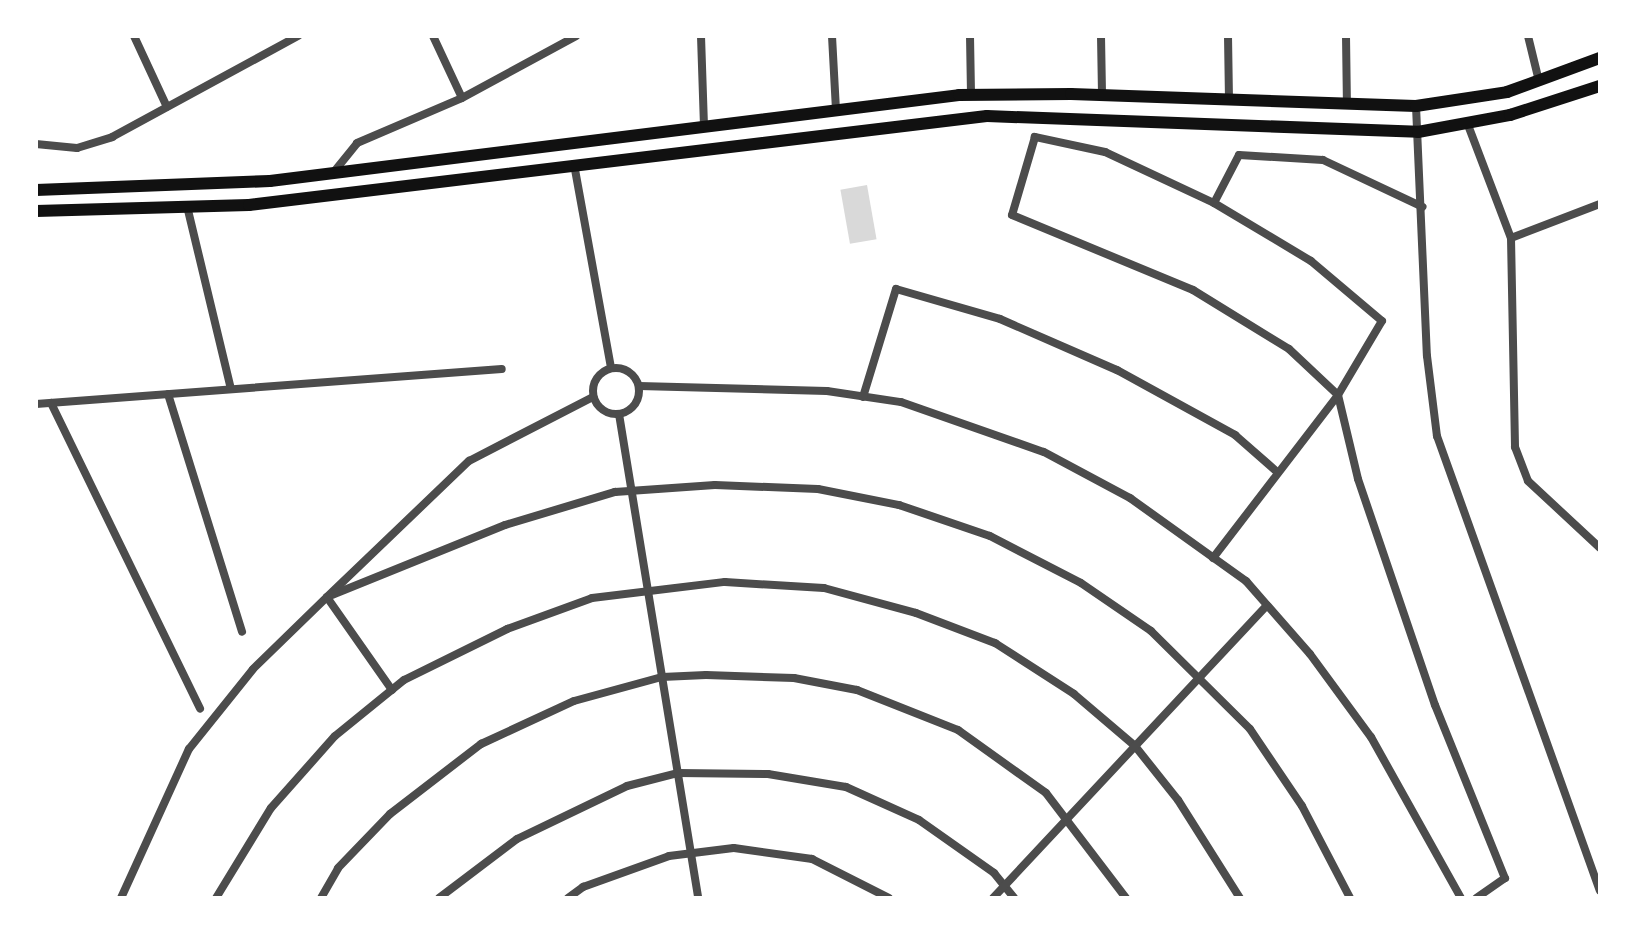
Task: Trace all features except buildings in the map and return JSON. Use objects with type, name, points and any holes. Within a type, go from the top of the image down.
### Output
[{"type":"main road","points":[[36,190],[270,181],[836,109],[971,95],[1102,95],[1416,106],[1507,92],[1600,58]]},
{"type":"main road","points":[[36,211],[249,205],[706,147],[987,116],[1418,132],[1468,125],[1600,86]]},
{"type":"main road","points":[[704,126],[706,147]]},
{"type":"main road","points":[[570,143],[574,164]]},
{"type":"street","points":[[134,36],[167,107]]},
{"type":"street","points":[[36,144],[77,148],[112,137],[298,36]]},
{"type":"street","points":[[433,36],[462,98]]},
{"type":"street","points":[[332,174],[357,143],[462,98],[576,36]]},
{"type":"street","points":[[701,36],[704,126]]},
{"type":"street","points":[[832,36],[836,109]]},
{"type":"street","points":[[970,36],[971,95]]},
{"type":"street","points":[[1101,36],[1102,95]]},
{"type":"street","points":[[1228,36],[1229,100]]},
{"type":"street","points":[[1346,36],[1347,104]]},
{"type":"street","points":[[1528,36],[1539,81]]},
{"type":"street","points":[[1416,106],[1423,207],[1427,356],[1437,436],[1600,891]]},
{"type":"street","points":[[1468,125],[1511,238],[1515,447],[1528,481],[1600,548]]},
{"type":"street","points":[[1213,558],[1275,470],[1338,395],[1382,321],[1311,261],[1214,203],[1105,152],[1035,137],[1012,215],[1193,290],[1289,349],[1338,395],[1358,479],[1429,690],[1505,878],[1476,898]]},
{"type":"street","points":[[1214,203],[1239,155],[1323,160],[1423,207]]},
{"type":"street","points":[[574,164],[611,368]]},
{"type":"street","points":[[1511,238],[1600,204]]},
{"type":"street","points":[[187,206],[231,389]]},
{"type":"street","points":[[863,397],[896,289],[1000,319],[1117,370],[1235,435],[1275,470]]},
{"type":"street","points":[[639,386],[633,407],[619,414],[606,412],[593,397],[594,382],[611,368],[625,369],[639,386],[863,397],[901,402],[1044,452],[1130,498],[1246,581],[1267,605],[1371,737],[1461,898]]},
{"type":"street","points":[[36,404],[502,369]]},
{"type":"street","points":[[168,394],[242,632]]},
{"type":"street","points":[[121,898],[189,749],[253,669],[469,461],[593,397]]},
{"type":"street","points":[[51,403],[200,709]]},
{"type":"street","points":[[619,414],[698,898]]},
{"type":"street","points":[[327,597],[505,525],[632,491],[715,485],[818,489],[899,505],[990,536],[1081,583],[1151,631],[1250,729],[1302,806],[1350,898]]},
{"type":"street","points":[[216,898],[271,808],[335,736],[392,690],[507,629],[592,598],[648,588],[725,582],[824,588],[916,613],[995,643],[1074,694],[1135,746],[1178,800],[1240,898]]},
{"type":"street","points":[[327,597],[392,690]]},
{"type":"street","points":[[993,898],[1267,605]]},
{"type":"street","points":[[321,898],[338,868],[390,814],[481,744],[574,701],[662,677],[794,678],[857,690],[958,730],[1046,793],[1126,898]]},
{"type":"street","points":[[439,898],[517,839],[627,786],[678,773],[768,774],[846,787],[919,820],[994,873],[1014,898]]},
{"type":"street","points":[[568,898],[583,887],[691,853],[734,848],[812,859],[889,898]]},
{"type":"shaded area","points":[[867,185],[877,239],[850,244],[840,190]]}]
